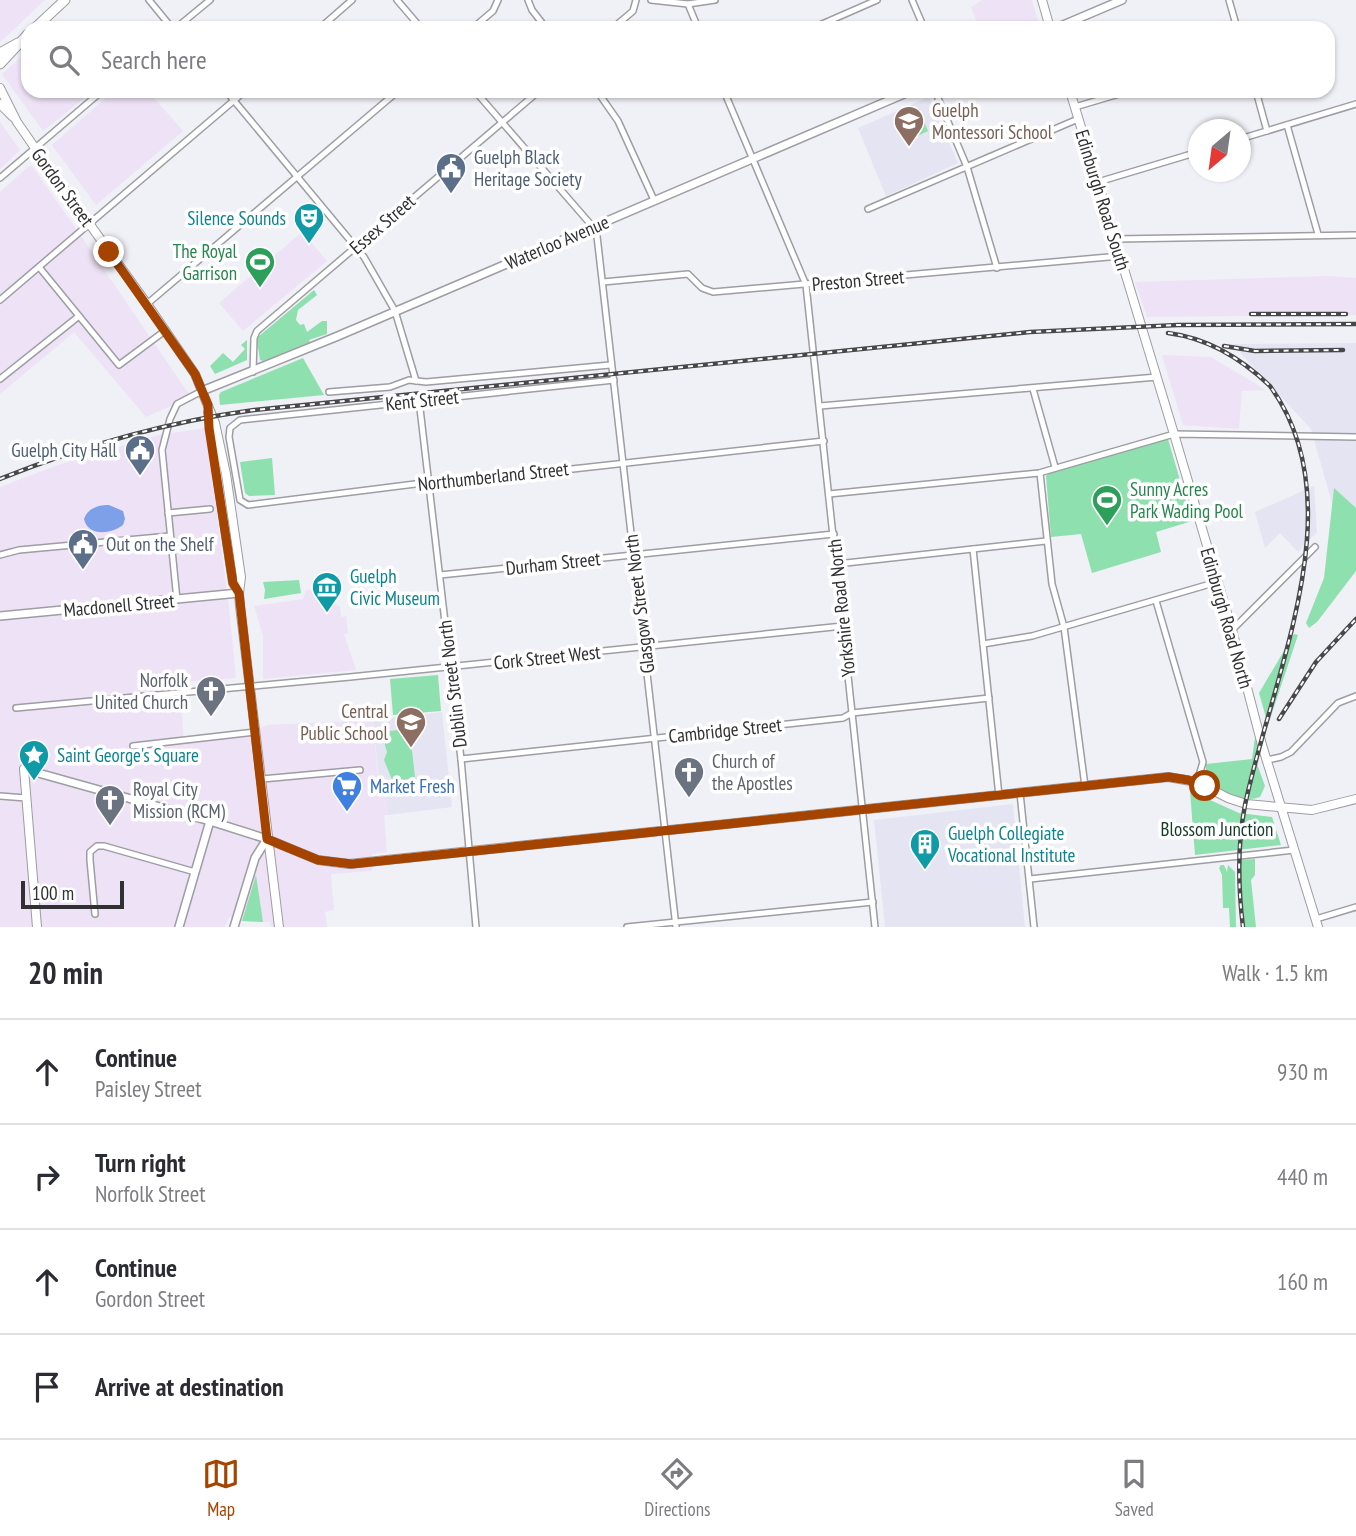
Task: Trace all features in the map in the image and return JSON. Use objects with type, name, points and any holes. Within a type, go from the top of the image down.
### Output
[{"type":"main road","points":[[42,21],[65,0]]},
{"type":"main road","points":[[1042,0],[1048,21]]},
{"type":"main road","points":[[0,53],[19,42]]},
{"type":"main road","points":[[0,64],[12,54],[19,42]]},
{"type":"main road","name":"Gordon Street","points":[[0,88],[17,122],[187,360],[208,405],[209,428],[233,583],[239,593],[279,927]]},
{"type":"main road","name":"Edinburgh Road South","points":[[1072,98],[1136,309]]},
{"type":"main road","name":"Gordon Street","points":[[0,104],[17,122]]},
{"type":"main road","name":"Edinburgh Road North","points":[[1136,309],[1317,923]]},
{"type":"main road","points":[[24,769],[37,927]]},
{"type":"main road","points":[[267,839],[318,860],[352,864],[1169,777],[1197,782],[1240,803],[1312,810],[1356,799]]},
{"type":"street","points":[[149,0],[168,21]]},
{"type":"street","points":[[183,21],[210,0]]},
{"type":"street","points":[[328,21],[352,0]]},
{"type":"street","points":[[397,0],[415,21]]},
{"type":"street","points":[[481,21],[493,11],[498,0]]},
{"type":"street","points":[[528,0],[541,21]]},
{"type":"street","points":[[621,21],[633,11],[636,0]]},
{"type":"street","points":[[651,0],[688,4],[715,0]]},
{"type":"street","points":[[829,21],[877,0]]},
{"type":"street","points":[[912,0],[921,21]]},
{"type":"street","points":[[1072,21],[1122,0]]},
{"type":"street","points":[[1229,0],[1235,21]]},
{"type":"street","points":[[688,4],[695,21]]},
{"type":"street","points":[[0,178],[94,98]]},
{"type":"street","points":[[232,98],[356,246],[396,311],[416,381]]},
{"type":"street","points":[[0,300],[238,98]]},
{"type":"street","points":[[148,303],[390,98]]},
{"type":"street","points":[[481,98],[593,227]]},
{"type":"street","name":"Essex Street","points":[[253,372],[254,338],[257,331],[531,98]]},
{"type":"street","points":[[602,98],[618,121],[654,200]]},
{"type":"street","name":"Yorkshire Road North","points":[[727,98],[806,285],[875,927]]},
{"type":"street","name":"Waterloo Avenue","points":[[202,391],[253,372],[894,98]]},
{"type":"street","points":[[938,98],[967,167],[997,268]]},
{"type":"street","points":[[1075,107],[1105,98]]},
{"type":"street","points":[[1258,98],[1268,131]]},
{"type":"street","points":[[1251,136],[1356,104]]},
{"type":"street","points":[[868,209],[1078,119]]},
{"type":"street","points":[[1287,125],[1318,234]]},
{"type":"street","points":[[1098,182],[1188,155]]},
{"type":"street","name":"Glasgow Street North","points":[[593,227],[597,236],[603,282],[610,365],[614,380],[676,924]]},
{"type":"street","points":[[1115,239],[1356,235]]},
{"type":"street","name":"Preston Street","points":[[603,282],[683,274],[692,276],[702,288],[713,292],[1120,256]]},
{"type":"street","points":[[39,267],[119,365],[166,330]]},
{"type":"street","points":[[0,379],[79,316]]},
{"type":"street","name":"Kent Street","points":[[329,392],[390,387],[409,380],[610,365]]},
{"type":"street","points":[[820,406],[1157,377]]},
{"type":"street","name":"Kent Street","points":[[232,425],[240,420],[614,380]]},
{"type":"street","points":[[1034,388],[1055,467]]},
{"type":"street","points":[[177,600],[162,450],[177,404],[202,391]]},
{"type":"street","name":"Dublin Street North","points":[[419,400],[461,759],[476,927]]},
{"type":"street","name":"Northumberland Street","points":[[232,425],[229,431],[230,446],[240,500],[248,505],[423,483],[428,485],[824,441]]},
{"type":"street","points":[[829,494],[1040,473],[1174,433],[1356,437]]},
{"type":"street","points":[[1040,473],[1052,583],[1064,627],[1085,786]]},
{"type":"street","points":[[167,513],[209,509]]},
{"type":"street","name":"Durham Street","points":[[440,575],[834,534]]},
{"type":"street","points":[[1,555],[32,548],[170,536]]},
{"type":"street","points":[[837,565],[1046,541]]},
{"type":"street","points":[[1232,630],[1315,547]]},
{"type":"street","points":[[973,549],[999,796]]},
{"type":"street","points":[[984,644],[1032,636],[1217,582]]},
{"type":"street","name":"Macdonell Street","points":[[0,616],[239,593]]},
{"type":"street","points":[[1156,601],[1202,758],[1203,764],[1197,782]]},
{"type":"street","name":"Cork Street West","points":[[16,708],[250,687],[843,626]]},
{"type":"street","points":[[1267,760],[1291,752],[1338,703],[1356,696]]},
{"type":"street","name":"Cambridge Street","points":[[461,759],[843,718],[852,713],[989,698]]},
{"type":"street","points":[[134,746],[256,732]]},
{"type":"street","points":[[24,769],[267,839],[255,858],[234,927]]},
{"type":"street","points":[[262,779],[360,769]]},
{"type":"street","points":[[1020,793],[1034,927]]},
{"type":"street","points":[[0,796],[26,798]]},
{"type":"street","points":[[179,927],[210,821]]},
{"type":"street","points":[[95,914],[90,852],[97,846],[195,872]]},
{"type":"street","points":[[1030,879],[1294,850]]},
{"type":"street","points":[[627,927],[873,902]]},
{"type":"street","points":[[1317,923],[1356,907]]},
{"type":"shaded area","points":[[0,0],[45,0],[21,21],[0,42]]},
{"type":"shaded area","points":[[982,0],[1032,0],[1038,21],[976,21],[971,7]]},
{"type":"shaded area","points":[[21,57],[21,98],[84,98],[43,131],[2,74]]},
{"type":"shaded area","points":[[106,98],[154,98],[183,131],[96,205],[52,145]]},
{"type":"shaded area","name":"Guelph Montessori School","points":[[929,98],[958,163],[886,196],[858,128]]},
{"type":"shaded area","points":[[0,122],[20,150],[0,169]]},
{"type":"shaded area","points":[[32,166],[72,223],[191,397],[146,417],[74,332],[0,394],[0,192]]},
{"type":"shaded area","points":[[302,232],[327,261],[243,331],[219,303]]},
{"type":"shaded area","points":[[1328,276],[1356,278],[1356,315],[1147,317],[1135,282]]},
{"type":"shaded area","points":[[1356,343],[1356,507],[1333,507],[1311,429],[1232,344]]},
{"type":"shaded area","points":[[1162,355],[1211,357],[1266,390],[1242,391],[1239,429],[1183,425]]},
{"type":"shaded area","points":[[206,428],[236,678],[179,682],[184,742],[243,737],[267,725],[373,720],[378,778],[384,779],[388,815],[384,815],[387,852],[372,854],[372,871],[331,874],[334,910],[325,912],[327,927],[271,927],[270,922],[242,921],[229,917],[225,927],[0,927],[0,487],[58,465],[158,435]]},
{"type":"shaded area","points":[[1314,486],[1317,532],[1298,552],[1280,533],[1265,548],[1255,512]]},
{"type":"shaded area","points":[[306,590],[315,590],[320,596],[340,607],[341,617],[346,616],[348,633],[344,634],[356,670],[263,679],[263,636],[254,606],[303,599]]},
{"type":"shaded area","name":"Central Public School","points":[[442,712],[452,807],[388,815],[384,779],[379,779],[373,720]]},
{"type":"shaded area","points":[[1013,804],[1025,927],[885,927],[874,820]]},
{"type":"green space","points":[[919,110],[928,131],[909,140],[897,119]]},
{"type":"green space","points":[[314,290],[317,295],[298,310],[296,320],[300,325],[304,324],[307,332],[322,321],[327,321],[327,334],[260,360],[257,341],[259,336]]},
{"type":"green space","points":[[247,340],[247,360],[215,374],[210,366],[223,353],[233,362],[245,349],[241,345]]},
{"type":"green space","points":[[303,358],[324,395],[220,405],[221,392]]},
{"type":"green space","points":[[1168,439],[1192,521],[1156,532],[1161,552],[1092,573],[1081,534],[1051,537],[1046,476]]},
{"type":"green space","points":[[272,458],[275,495],[249,496],[245,493],[240,462]]},
{"type":"green space","points":[[1334,488],[1356,508],[1356,571],[1317,622],[1309,628],[1306,623],[1324,578]]},
{"type":"green space","points":[[299,580],[301,593],[264,599],[263,582]]},
{"type":"green space","points":[[1294,634],[1298,635],[1268,725],[1259,693]]},
{"type":"green space","points":[[438,675],[441,711],[393,715],[390,679]]},
{"type":"green space","points":[[389,731],[410,733],[416,786],[410,791],[397,792],[384,760],[387,752],[383,738]]},
{"type":"green space","points":[[1255,737],[1259,753],[1256,761],[1265,786],[1260,797],[1238,797],[1206,779],[1206,764],[1252,759]]},
{"type":"green space","name":"Blossom Junction","points":[[1190,791],[1239,813],[1272,817],[1281,845],[1195,855]]},
{"type":"green space","points":[[1255,859],[1255,875],[1251,880],[1256,927],[1245,927],[1241,860]]},
{"type":"green space","points":[[1224,865],[1227,872],[1228,865],[1235,872],[1236,927],[1230,927],[1229,908],[1223,908],[1222,875],[1219,868]]},
{"type":"green space","points":[[256,875],[263,922],[242,921]]},
{"type":"water","points":[[109,505],[123,511],[123,525],[106,532],[90,529],[84,519],[88,512]]},
{"type":"railway","points":[[1251,314],[1346,314]]},
{"type":"railway","points":[[0,479],[62,456],[157,428],[254,410],[1030,332],[1178,325],[1356,324]]},
{"type":"railway","points":[[1168,333],[1223,351],[1270,386],[1295,432],[1306,483],[1307,535],[1300,590],[1242,820],[1239,866],[1243,927]]},
{"type":"railway","points":[[1224,346],[1255,351],[1343,350]]},
{"type":"railway","points":[[1279,719],[1316,662],[1356,619]]},
{"type":"place","name":"Guelph Montessori School","points":[[909,148]]},
{"type":"place","name":"Guelph Black Heritage Society","points":[[451,195]]},
{"type":"place","name":"Silence Sounds","points":[[309,245]]},
{"type":"place","name":"The Royal Garrison","points":[[260,289]]},
{"type":"place","name":"Guelph City Hall","points":[[140,477]]},
{"type":"place","name":"Sunny Acres Park Wading Pool","points":[[1107,527]]},
{"type":"place","name":"Out on the Shelf","points":[[83,571]]},
{"type":"place","name":"Guelph Civic Museum","points":[[327,614]]},
{"type":"place","name":"Norfolk United Church","points":[[211,718]]},
{"type":"place","name":"Central Public School","points":[[411,749]]},
{"type":"place","name":"Saint George's Square","points":[[34,782]]},
{"type":"place","name":"Church of the Apostles","points":[[689,799]]},
{"type":"place","name":"Market Fresh","points":[[347,813]]},
{"type":"place","name":"Royal City Mission (RCM)","points":[[110,827]]},
{"type":"place","name":"Guelph Collegiate Vocational Institute","points":[[925,871]]},
{"type":"route","points":[[109,252],[187,360],[208,405],[209,428],[233,583],[239,593],[267,839],[318,860],[333,864],[352,864],[1169,777],[1205,786]]}]
